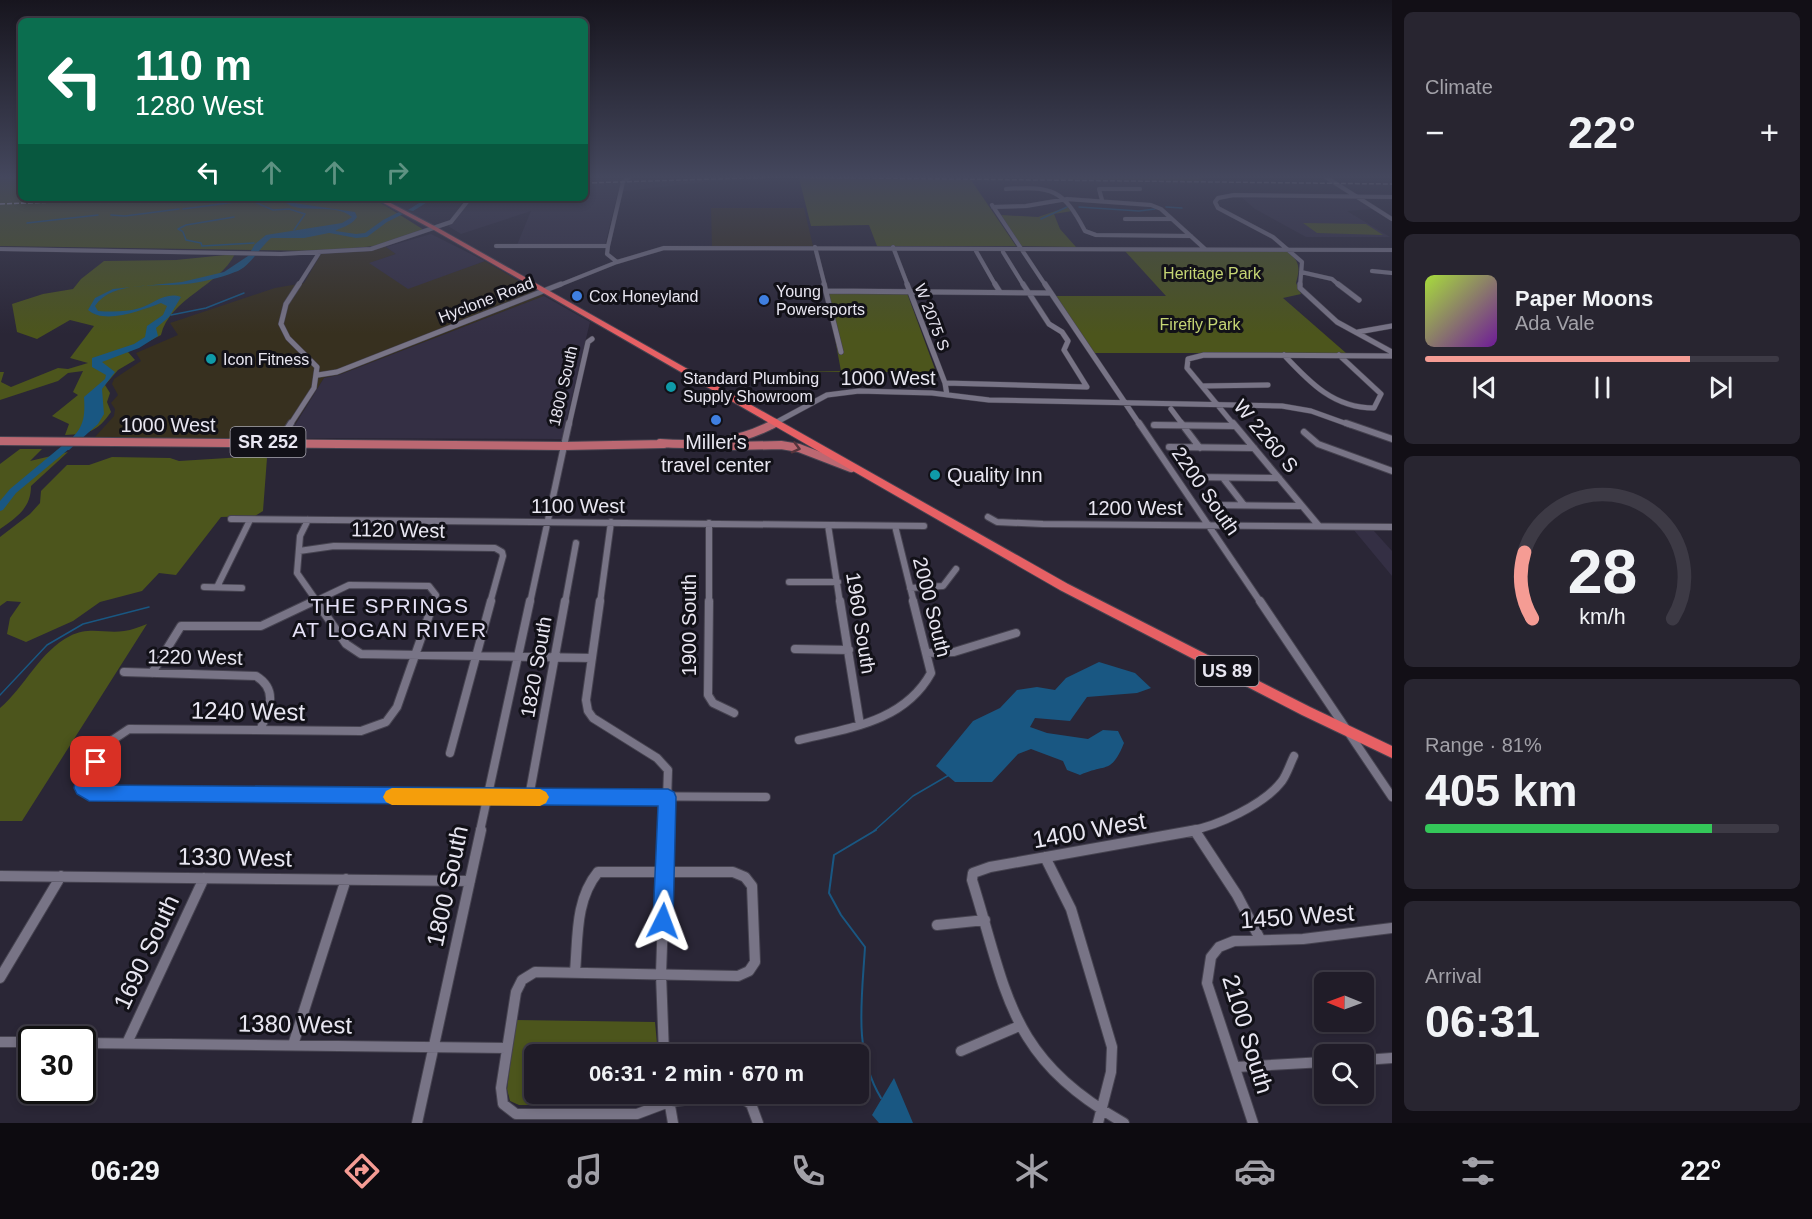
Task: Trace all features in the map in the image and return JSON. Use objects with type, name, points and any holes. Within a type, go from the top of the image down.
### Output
[{"type":"highway","name":"US 89","points":[[436,229],[1064,588],[1392,752]]},
{"type":"main road","name":"1000 West","points":[[445,443],[717,445],[745,438],[775,423]]},
{"type":"main road","name":"1000 West","points":[[0,441],[565,444],[647,442],[664,444]]},
{"type":"main road","points":[[717,445],[781,445],[799,448],[856,469]]},
{"type":"street","points":[[612,228],[608,254],[617,262]]},
{"type":"street","name":"2200 South","points":[[1007,228],[1392,796]]},
{"type":"street","points":[[1083,228],[1089,233],[1102,236],[1191,236]]},
{"type":"street","points":[[1183,228],[1205,249]]},
{"type":"street","points":[[1261,228],[1302,262],[1300,288],[1303,294],[1337,322],[1358,332],[1392,354]]},
{"type":"street","points":[[0,249],[248,254],[319,253],[383,246],[436,229]]},
{"type":"street","points":[[496,246],[608,246]]},
{"type":"street","points":[[815,247],[841,352]]},
{"type":"street","name":"W 2075 S","points":[[892,247],[945,383],[947,395]]},
{"type":"street","name":"Hyclone Road","points":[[318,375],[337,372],[617,262],[664,248],[1392,250]]},
{"type":"street","points":[[976,251],[1000,292]]},
{"type":"street","points":[[945,383],[1087,387],[1065,350],[1068,341],[1065,336],[1049,324],[1003,252]]},
{"type":"street","points":[[279,442],[314,388],[318,375],[312,359],[285,334],[281,318],[285,304],[314,266],[319,253]]},
{"type":"street","points":[[1372,270],[1392,273]]},
{"type":"street","points":[[1301,272],[1332,279],[1359,300]]},
{"type":"street","points":[[826,291],[1049,293]]},
{"type":"street","points":[[1358,332],[1370,328],[1392,326]]},
{"type":"street","name":"1800 South","points":[[417,1123],[547,522],[588,342],[591,339]]},
{"type":"street","points":[[1284,356],[1392,354]]},
{"type":"street","points":[[1284,356],[1329,398],[1367,408],[1378,405],[1381,394],[1339,356]]},
{"type":"street","name":"W 2260 S","points":[[1284,356],[1193,357],[1188,359],[1187,368],[1319,526]]},
{"type":"street","points":[[1202,386],[1268,385]]},
{"type":"street","name":"1000 West","points":[[775,423],[815,400],[840,392],[907,392],[989,400],[1123,401],[1295,408],[1392,439]]},
{"type":"street","points":[[1171,409],[1200,448]]},
{"type":"street","points":[[1154,425],[1235,426]]},
{"type":"street","points":[[1304,432],[1318,444],[1392,471]]},
{"type":"street","points":[[1169,447],[1254,448]]},
{"type":"street","points":[[1192,477],[1279,478]]},
{"type":"street","points":[[1223,477],[1244,505]]},
{"type":"street","points":[[1211,505],[1302,506]]},
{"type":"street","name":"1200 West","points":[[988,517],[997,522],[1043,524],[1392,526]]},
{"type":"street","name":"1100 West","points":[[231,519],[924,526]]},
{"type":"street","points":[[217,587],[250,520]]},
{"type":"street","points":[[308,520],[300,536],[297,573],[352,650],[372,656],[592,658]]},
{"type":"street","points":[[611,522],[586,700],[588,711],[593,718],[657,758],[668,771],[661,974],[664,1044]]},
{"type":"street","name":"1900 South","points":[[709,524],[708,695],[713,703],[734,713]]},
{"type":"street","name":"1960 South","points":[[828,525],[860,725]]},
{"type":"street","name":"2000 South","points":[[860,725],[890,715],[927,682],[931,673],[895,526]]},
{"type":"street","name":"1820 South","points":[[529,797],[576,543]]},
{"type":"street","name":"1120 West","points":[[298,551],[334,546],[498,550],[503,556],[476,656]]},
{"type":"street","points":[[910,588],[940,588],[947,585],[956,569]]},
{"type":"street","points":[[789,582],[838,582]]},
{"type":"street","points":[[152,673],[181,626],[261,626],[349,585],[432,588],[436,596],[415,655]]},
{"type":"street","points":[[204,587],[242,588]]},
{"type":"street","points":[[927,653],[954,652],[1016,633]]},
{"type":"street","points":[[795,649],[849,650]]},
{"type":"street","name":"1240 West","points":[[415,655],[397,707],[378,727],[361,731],[129,729],[118,733],[108,742],[84,781],[83,788],[86,792],[488,798]]},
{"type":"street","points":[[450,753],[476,656]]},
{"type":"street","name":"1220 West","points":[[124,672],[252,674],[264,680],[271,688],[273,700],[260,730]]},
{"type":"street","points":[[799,740],[860,725]]},
{"type":"street","name":"1400 West","points":[[985,920],[972,880],[978,870],[1195,831],[1263,800],[1282,781],[1294,756]]},
{"type":"street","points":[[488,798],[766,797]]},
{"type":"street","points":[[1195,831],[1237,895],[1260,939]]},
{"type":"street","points":[[1045,857],[1071,909],[1112,1047],[1111,1072],[1099,1117]]},
{"type":"street","points":[[575,972],[584,894],[589,880],[598,872],[733,872],[745,877],[752,886],[755,962],[749,971],[738,976],[536,972],[522,980],[516,992],[501,1103],[506,1110],[516,1114],[583,1119],[637,1114],[657,1104]]},
{"type":"street","name":"1330 West","points":[[0,876],[470,881]]},
{"type":"street","points":[[0,978],[61,876]]},
{"type":"street","name":"1690 South","points":[[127,1043],[204,878]]},
{"type":"street","points":[[293,1045],[346,879]]},
{"type":"street","points":[[937,925],[985,920],[1001,981],[1019,1026],[1046,1061],[1099,1117],[1124,1123]]},
{"type":"street","name":"1450 West","points":[[1211,957],[1219,947],[1234,941],[1303,939],[1392,928]]},
{"type":"street","name":"2100 South","points":[[1211,957],[1207,983],[1253,1123]]},
{"type":"street","points":[[961,1051],[1019,1026]]},
{"type":"street","points":[[0,1042],[18,1042]]},
{"type":"street","name":"1380 West","points":[[96,1043],[507,1048]]},
{"type":"street","points":[[1374,1059],[1392,1058]]},
{"type":"street","points":[[1236,1067],[1314,1063]]},
{"type":"street","points":[[670,1104],[673,1123]]},
{"type":"street","points":[[750,1104],[755,1109],[758,1123]]},
{"type":"shaded area","points":[[452,228],[478,228],[461,234]]},
{"type":"shaded area","points":[[524,228],[609,228],[605,245],[517,245]]},
{"type":"shaded area","points":[[712,228],[809,228],[813,246],[712,246]]},
{"type":"shaded area","points":[[1290,228],[1376,228],[1390,237],[1306,237]]},
{"type":"shaded area","points":[[431,234],[485,261],[408,289],[369,263],[396,254],[386,247]]},
{"type":"shaded area","points":[[386,247],[396,254],[370,263],[408,288],[485,261],[544,296],[339,375],[324,378],[286,438],[94,438],[114,416],[115,409],[111,403],[118,395],[112,384],[114,379],[141,361],[136,353],[178,335],[170,323],[275,288],[304,283],[321,254]]},
{"type":"shaded area","points":[[544,296],[590,322],[562,439],[287,438],[324,378],[339,375]]},
{"type":"shaded area","points":[[1353,529],[1374,531],[1392,551],[1392,576]]},
{"type":"green space","points":[[0,228],[424,230],[384,245],[324,251],[0,246]]},
{"type":"green space","points":[[870,228],[1004,228],[1016,246],[877,246]]},
{"type":"green space","points":[[1010,228],[1060,228],[1076,247],[1021,246]]},
{"type":"green space","points":[[1311,228],[1373,228],[1383,235],[1317,233]]},
{"type":"green space","name":"Firefly Park","points":[[1124,250],[1289,252],[1298,266],[1296,283],[1301,294],[1283,298],[1346,353],[1092,353],[1054,296],[1166,296]]},
{"type":"green space","points":[[235,254],[218,275],[174,311],[161,335],[128,352],[135,360],[118,370],[105,385],[110,393],[107,402],[111,412],[96,428],[86,433],[65,435],[69,424],[52,416],[78,395],[73,392],[83,371],[68,373],[58,381],[0,400],[0,372],[4,372],[1,382],[11,387],[58,368],[68,369],[88,363],[70,358],[94,326],[70,320],[37,339],[17,332],[12,304],[43,294],[73,289],[81,279],[104,261],[176,260]]},
{"type":"green space","points":[[826,291],[907,293],[936,372],[795,372],[841,371]]},
{"type":"green space","points":[[20,449],[42,449],[30,461],[68,452],[31,486],[26,506],[0,529],[0,464]]},
{"type":"green space","points":[[259,456],[267,458],[263,511],[255,516],[221,517],[176,575],[159,573],[142,591],[100,602],[73,621],[26,642],[7,634],[10,618],[21,602],[7,601],[0,606],[0,537],[30,514],[40,503],[41,491],[67,465],[89,465],[112,457],[170,458],[179,461]]},
{"type":"green space","points":[[147,624],[22,821],[0,821],[0,708],[41,660],[70,636],[84,631],[124,631]]},
{"type":"green space","points":[[516,1020],[655,1022],[657,1044],[524,1044],[524,1104],[645,1104],[639,1106],[519,1105],[510,1101],[507,1089]]},
{"type":"water","points":[[308,228],[340,228],[334,232],[304,238],[271,238],[240,270],[205,281],[144,286],[182,282],[224,272],[248,256],[255,244],[266,235]]},
{"type":"water","points":[[133,287],[113,292],[95,306],[98,311],[125,311],[140,308],[165,297],[181,297],[169,317],[156,328],[158,336],[139,348],[102,362],[115,372],[102,389],[104,414],[98,424],[69,450],[59,450],[77,433],[83,422],[84,397],[105,379],[106,375],[92,367],[92,358],[134,344],[145,337],[147,326],[163,315],[167,306],[161,303],[114,316],[95,314],[88,310],[95,298],[113,289]]},
{"type":"water","points":[[1099,662],[1135,673],[1151,688],[1137,693],[1087,697],[1070,721],[1035,718],[1030,727],[1047,733],[1088,739],[1103,730],[1118,731],[1124,743],[1111,764],[1080,775],[1067,770],[1063,761],[1031,749],[1018,754],[992,782],[955,782],[936,766],[973,721],[1000,708],[1017,690],[1037,687],[1055,690],[1066,678]]},
{"type":"water","points":[[894,1078],[913,1123],[879,1123],[872,1115]]},
{"type":"waterway","points":[[179,228],[182,231]]},
{"type":"waterway","points":[[322,231],[356,236],[367,235],[375,228]]},
{"type":"waterway","points":[[183,232],[186,240],[201,243],[202,246],[254,243]]},
{"type":"waterway","points":[[171,315],[206,308],[244,293]]},
{"type":"waterway","points":[[0,508],[13,491],[72,442]]},
{"type":"waterway","points":[[0,695],[47,645],[83,624],[149,607]]},
{"type":"waterway","points":[[874,831],[913,796],[949,775]]},
{"type":"waterway","points":[[876,830],[834,855],[829,893],[841,915],[865,947],[861,1006],[863,1044],[866,1062],[881,1098]]},
{"type":"slow traffic","points":[[392,797],[540,797]]},
{"type":"place","name":"Cox Honeyland","points":[[577,296]]},
{"type":"place","name":"Young Powersports","points":[[764,300]]},
{"type":"place","name":"Icon Fitness","points":[[211,359]]},
{"type":"place","name":"Standard Plumbing Supply Showroom","points":[[671,387]]},
{"type":"place","name":"Miller's travel center","points":[[716,420]]},
{"type":"place","name":"Quality Inn","points":[[935,475]]},
{"type":"district","name":"THE SPRINGS AT LOGAN RIVER","points":[[390,617]]},
{"type":"route","points":[[96,762],[84,781],[83,788],[89,793],[488,798],[668,797],[663,921]]},
{"type":"park label","name":"Heritage Park","points":[[1212,273]]}]
